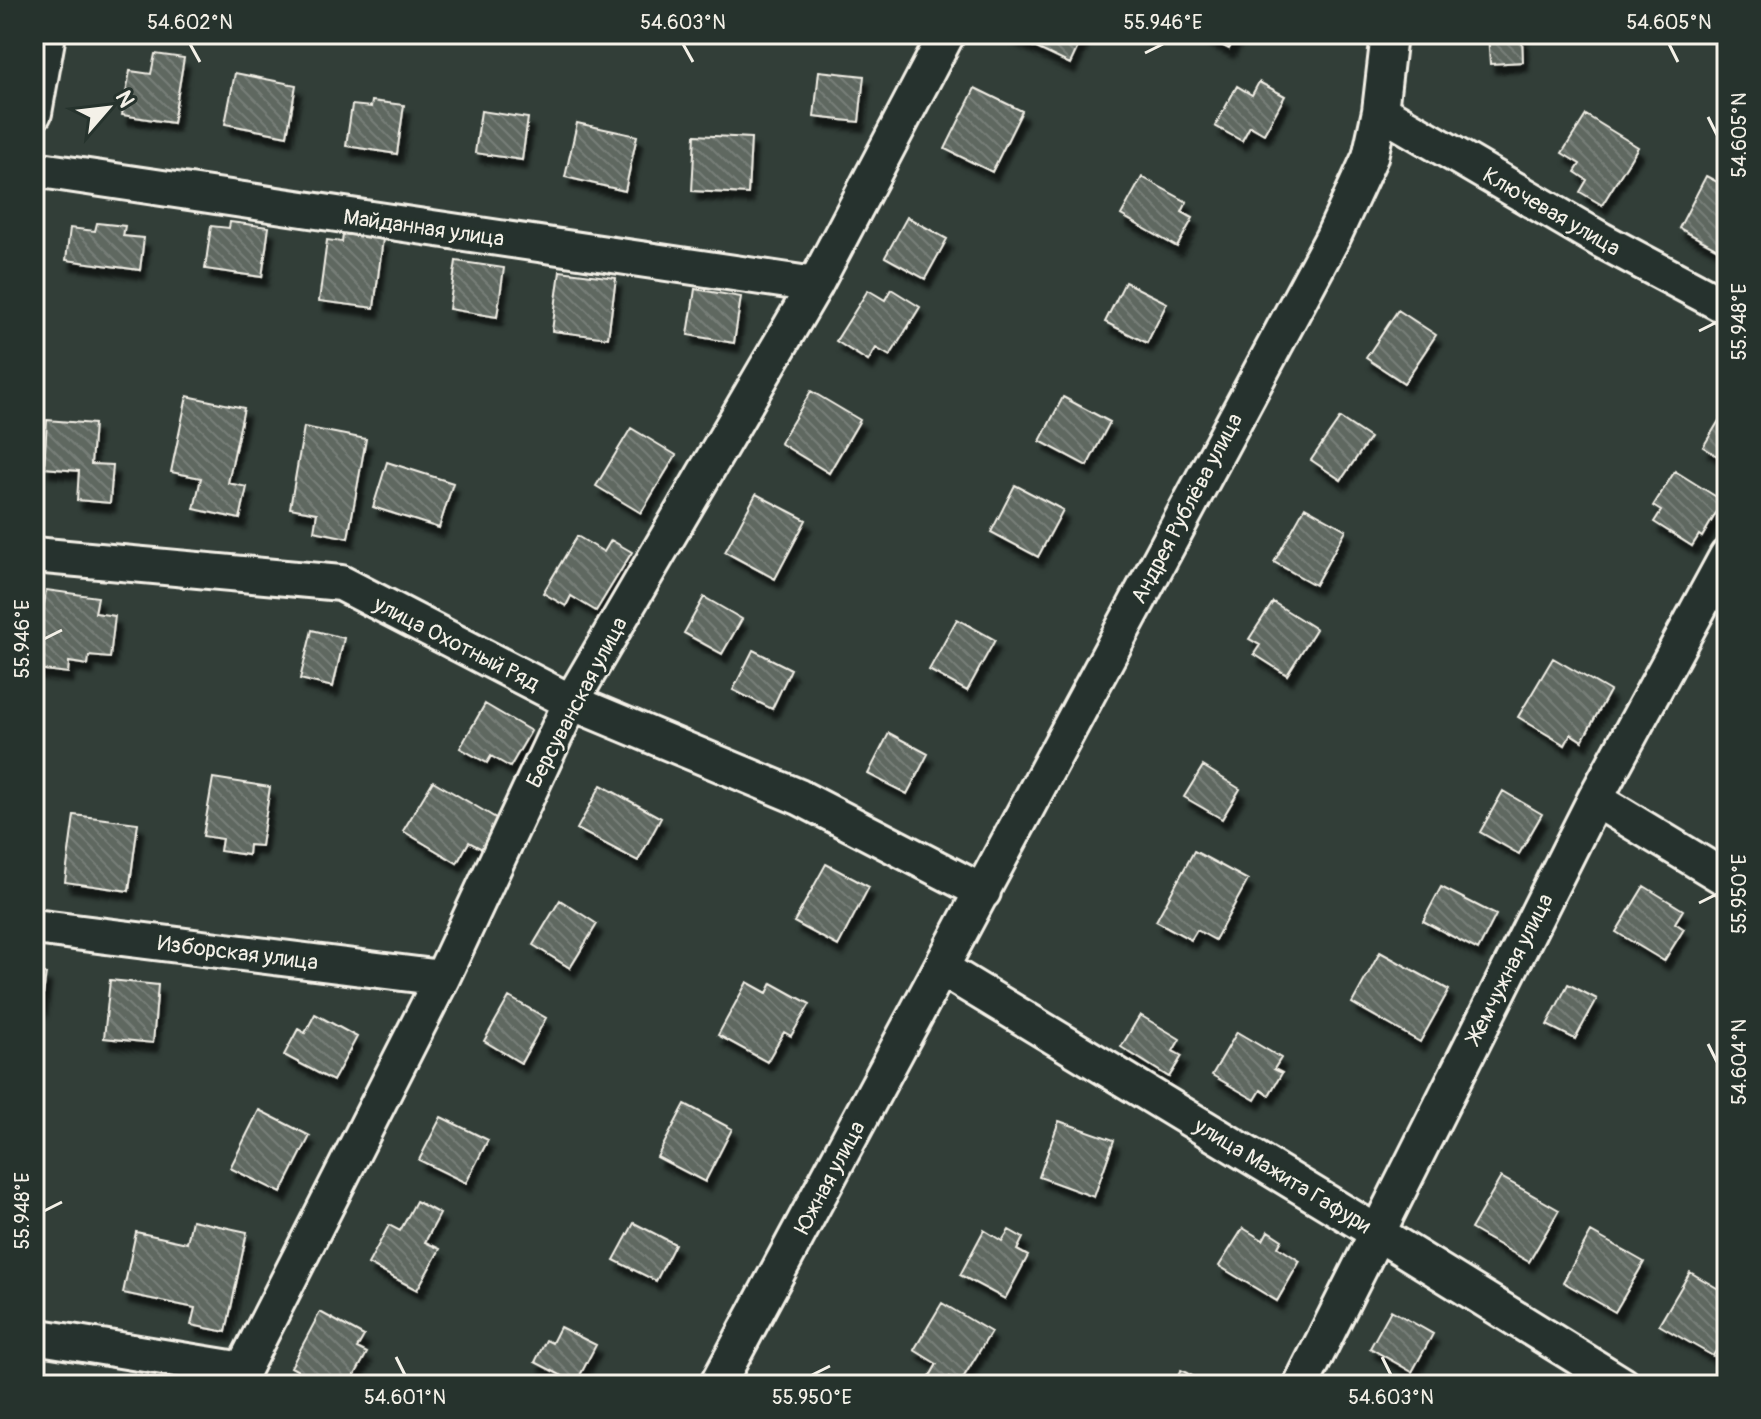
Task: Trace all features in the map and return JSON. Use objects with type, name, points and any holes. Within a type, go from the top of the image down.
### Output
[{"type":"street","points":[[34,113],[48,34]]},
{"type":"street","name":"Берсуванская улица","points":[[239,1378],[442,978],[571,702],[815,285],[947,34]]},
{"type":"street","name":"Андрея Рублёва улица","points":[[941,968],[1333,237],[1370,157],[1380,111],[1389,34]]},
{"type":"street","name":"Ключевая улица","points":[[1380,111],[1601,240],[1727,307]]},
{"type":"street","name":"Майданная улица","points":[[34,169],[815,285]]},
{"type":"street","name":"улица Охотный Ряд","points":[[34,555],[341,583],[571,702],[799,797],[983,892]]},
{"type":"street","name":"Жемчужная улица","points":[[1301,1385],[1595,799],[1727,556]]},
{"type":"street","points":[[1595,799],[1727,879]]},
{"type":"street","name":"Изборская улица","points":[[34,927],[442,978]]},
{"type":"street","name":"улица Мажита Гафури","points":[[941,968],[1623,1385]]},
{"type":"street","name":"Южная улица","points":[[717,1385],[941,968]]},
{"type":"street","points":[[34,1336],[239,1378]]},
{"type":"building","points":[[1007,34],[1084,34],[1070,64]]},
{"type":"building","points":[[1200,34],[1237,34],[1229,49]]},
{"type":"building","points":[[1488,34],[1522,34],[1523,62],[1490,64]]},
{"type":"building","points":[[155,54],[184,58],[173,123],[122,115],[130,71],[151,74]]},
{"type":"building","points":[[819,71],[864,76],[859,122],[814,117]]},
{"type":"building","points":[[235,73],[296,85],[287,136],[225,124]]},
{"type":"building","points":[[1259,82],[1285,96],[1264,134],[1250,126],[1242,141],[1215,126],[1237,86],[1252,95]]},
{"type":"building","points":[[975,88],[1022,111],[992,172],[945,149]]},
{"type":"building","points":[[372,101],[404,105],[397,154],[346,146],[352,105],[371,107]]},
{"type":"building","points":[[481,111],[528,118],[522,160],[475,153]]},
{"type":"building","points":[[1586,115],[1638,147],[1602,205],[1580,192],[1587,180],[1575,172],[1580,164],[1562,153]]},
{"type":"building","points":[[577,123],[637,136],[625,191],[565,177]]},
{"type":"building","points":[[695,135],[751,138],[748,194],[692,191]]},
{"type":"building","points":[[1706,176],[1727,187],[1727,245],[1723,252],[1679,228]]},
{"type":"building","points":[[1142,177],[1187,202],[1182,212],[1193,218],[1177,247],[1121,215]]},
{"type":"building","points":[[907,217],[947,239],[925,279],[885,257]]},
{"type":"building","points":[[230,222],[269,227],[262,277],[205,269],[211,226],[229,228]]},
{"type":"building","points":[[97,223],[125,226],[123,236],[144,238],[140,270],[66,260],[70,228],[95,231]]},
{"type":"building","points":[[343,234],[383,239],[374,308],[319,301],[327,240],[342,242]]},
{"type":"building","points":[[456,261],[504,268],[497,317],[449,309]]},
{"type":"building","points":[[560,271],[616,278],[608,338],[552,331]]},
{"type":"building","points":[[1125,282],[1167,303],[1147,343],[1105,322]]},
{"type":"building","points":[[695,289],[741,297],[734,343],[688,335]]},
{"type":"building","points":[[891,289],[920,307],[890,356],[876,348],[868,361],[836,341],[868,290],[885,300]]},
{"type":"building","points":[[1398,310],[1436,335],[1404,383],[1366,358]]},
{"type":"building","points":[[811,391],[860,420],[829,473],[780,443]]},
{"type":"building","points":[[187,396],[244,408],[228,483],[247,487],[240,519],[194,509],[201,478],[171,472]]},
{"type":"building","points":[[1063,397],[1110,422],[1087,466],[1040,441]]},
{"type":"building","points":[[1727,410],[1727,462],[1703,447]]},
{"type":"building","points":[[1340,418],[1370,438],[1341,480],[1311,460]]},
{"type":"building","points":[[47,420],[94,424],[91,464],[113,465],[110,503],[77,500],[79,471],[44,468]]},
{"type":"building","points":[[304,427],[366,439],[348,538],[314,531],[317,513],[290,508]]},
{"type":"building","points":[[631,428],[676,455],[641,513],[596,486]]},
{"type":"building","points":[[387,462],[453,483],[439,528],[373,507]]},
{"type":"building","points":[[1675,471],[1723,501],[1702,537],[1699,535],[1692,546],[1654,522],[1661,511],[1653,506]]},
{"type":"building","points":[[1015,485],[1063,510],[1038,557],[991,532]]},
{"type":"building","points":[[756,494],[806,520],[775,579],[725,552]]},
{"type":"building","points":[[1305,507],[1346,530],[1315,585],[1274,562]]},
{"type":"building","points":[[577,536],[604,552],[611,540],[632,552],[596,611],[571,596],[566,606],[543,593]]},
{"type":"building","points":[[46,590],[98,597],[95,613],[115,616],[110,658],[89,656],[88,665],[69,662],[68,673],[35,669]]},
{"type":"building","points":[[704,597],[742,619],[722,654],[684,633]]},
{"type":"building","points":[[1273,602],[1316,629],[1287,675],[1254,654],[1260,645],[1249,639]]},
{"type":"building","points":[[957,619],[995,640],[967,691],[929,670]]},
{"type":"building","points":[[312,630],[344,638],[333,687],[300,679]]},
{"type":"building","points":[[753,650],[791,669],[772,709],[733,690]]},
{"type":"building","points":[[1553,658],[1610,691],[1582,741],[1571,734],[1565,745],[1518,717]]},
{"type":"building","points":[[485,704],[531,731],[510,767],[491,756],[487,763],[460,748]]},
{"type":"building","points":[[889,733],[928,754],[907,794],[868,774]]},
{"type":"building","points":[[1203,766],[1240,789],[1222,819],[1184,797]]},
{"type":"building","points":[[213,778],[270,787],[261,846],[249,845],[248,855],[220,851],[222,839],[203,836]]},
{"type":"building","points":[[433,781],[501,821],[484,850],[469,842],[457,863],[403,831]]},
{"type":"building","points":[[601,785],[661,818],[638,861],[577,829]]},
{"type":"building","points":[[1503,791],[1542,814],[1519,854],[1480,832]]},
{"type":"building","points":[[74,815],[138,823],[129,891],[65,882]]},
{"type":"building","points":[[1194,851],[1248,880],[1215,940],[1197,930],[1191,940],[1156,921]]},
{"type":"building","points":[[826,864],[869,887],[838,946],[794,922]]},
{"type":"building","points":[[1644,886],[1683,910],[1675,923],[1684,929],[1664,961],[1616,932]]},
{"type":"building","points":[[1441,887],[1496,915],[1478,950],[1423,921]]},
{"type":"building","points":[[560,900],[597,924],[570,968],[533,945]]},
{"type":"building","points":[[1380,952],[1449,990],[1420,1042],[1352,1003]]},
{"type":"building","points":[[34,973],[46,974],[41,1008],[34,1007]]},
{"type":"building","points":[[110,980],[158,985],[153,1043],[104,1038]]},
{"type":"building","points":[[747,982],[767,993],[772,983],[810,1004],[791,1036],[784,1032],[767,1062],[718,1035]]},
{"type":"building","points":[[1568,984],[1597,999],[1575,1039],[1547,1025]]},
{"type":"building","points":[[509,997],[546,1018],[521,1063],[484,1041]]},
{"type":"building","points":[[315,1014],[357,1037],[333,1081],[284,1055],[298,1029],[305,1033]]},
{"type":"building","points":[[1140,1015],[1180,1039],[1173,1051],[1182,1056],[1169,1077],[1121,1047]]},
{"type":"building","points":[[1237,1032],[1281,1058],[1274,1069],[1282,1073],[1269,1095],[1261,1090],[1255,1100],[1212,1075]]},
{"type":"building","points":[[685,1104],[732,1129],[705,1182],[657,1157]]},
{"type":"building","points":[[259,1110],[310,1136],[281,1193],[230,1168]]},
{"type":"building","points":[[441,1117],[488,1140],[466,1183],[419,1160]]},
{"type":"building","points":[[1059,1121],[1114,1140],[1094,1197],[1039,1177]]},
{"type":"building","points":[[1501,1177],[1559,1210],[1529,1262],[1471,1229]]},
{"type":"building","points":[[416,1201],[440,1214],[425,1242],[440,1249],[417,1290],[368,1264],[389,1225],[400,1231]]},
{"type":"building","points":[[192,1220],[247,1232],[226,1332],[191,1325],[195,1308],[123,1293],[136,1232],[187,1243]]},
{"type":"building","points":[[634,1223],[675,1244],[656,1281],[614,1260]]},
{"type":"building","points":[[1243,1228],[1263,1240],[1268,1231],[1282,1240],[1278,1247],[1300,1261],[1277,1301],[1219,1266]]},
{"type":"building","points":[[984,1230],[1002,1241],[1009,1230],[1023,1238],[1017,1250],[1028,1256],[1005,1299],[960,1275]]},
{"type":"building","points":[[1591,1232],[1644,1262],[1615,1312],[1563,1282]]},
{"type":"building","points":[[1690,1272],[1727,1294],[1727,1332],[1713,1356],[1659,1325]]},
{"type":"building","points":[[942,1303],[991,1332],[960,1383],[950,1377],[946,1385],[930,1376],[937,1364],[914,1350]]},
{"type":"building","points":[[1391,1310],[1433,1334],[1412,1372],[1370,1348]]},
{"type":"building","points":[[320,1312],[364,1336],[357,1348],[367,1353],[350,1384],[339,1378],[336,1385],[324,1385],[291,1367]]},
{"type":"building","points":[[560,1327],[596,1345],[576,1383],[535,1362],[546,1340],[552,1343]]},
{"type":"building","points":[[1181,1370],[1209,1385],[1173,1385]]}]
